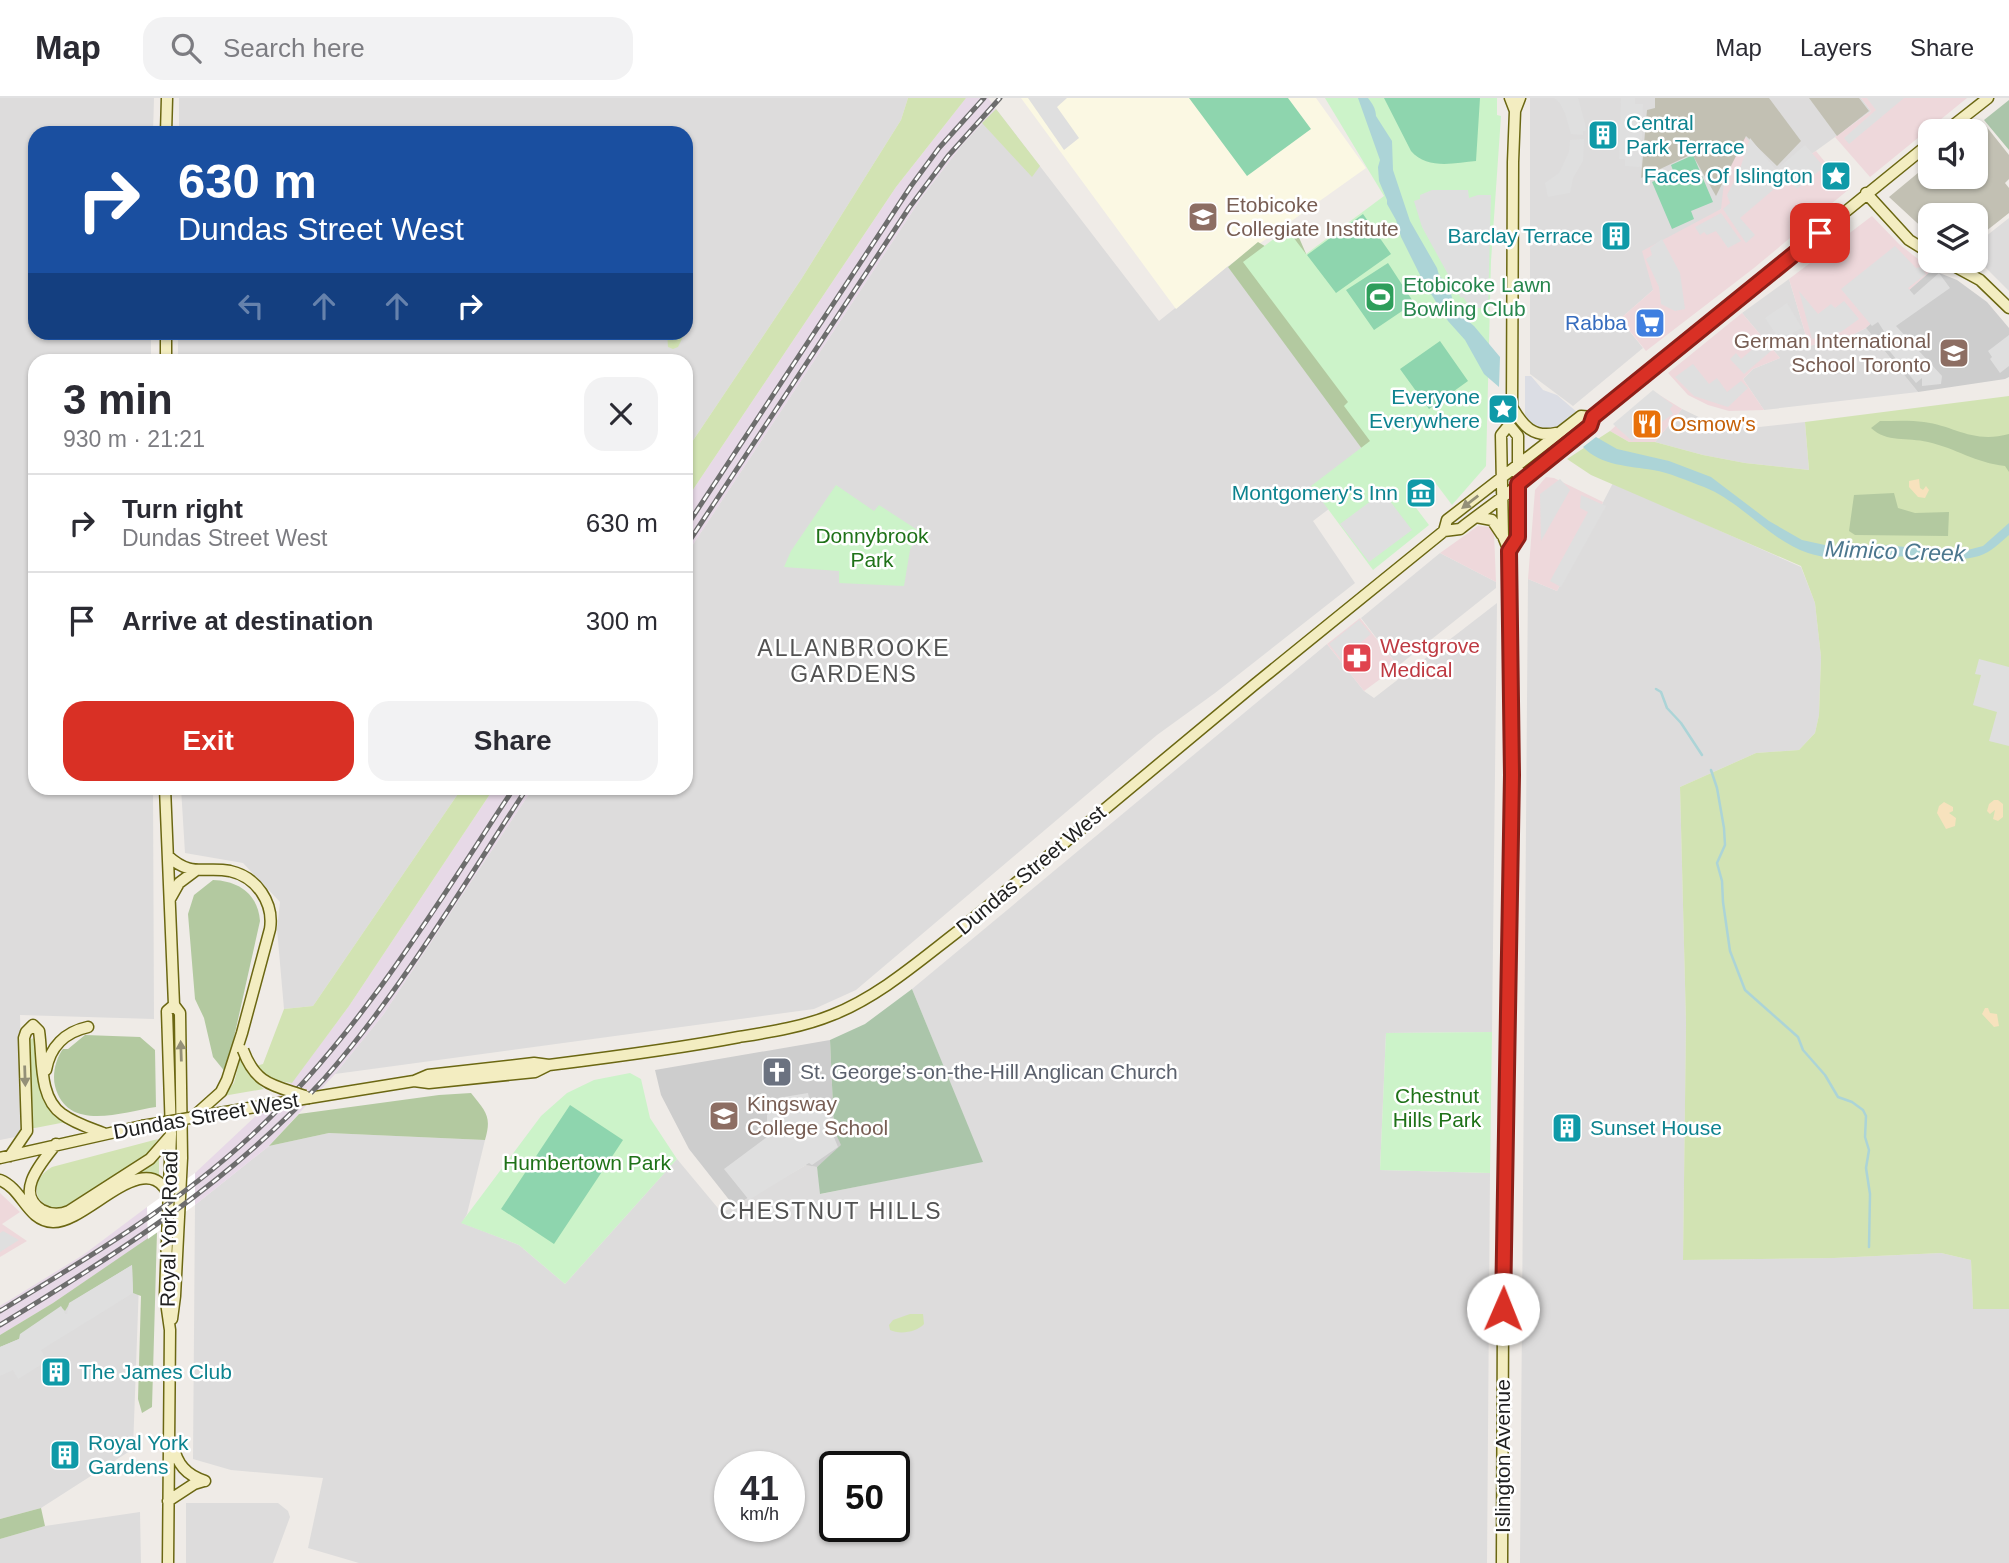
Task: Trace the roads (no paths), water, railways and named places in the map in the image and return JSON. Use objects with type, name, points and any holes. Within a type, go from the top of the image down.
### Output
[{"type":"main road","points":[[166,126],[167,98]]},
{"type":"main road","name":"Islington Avenue","points":[[1510,98],[1515,111]]},
{"type":"main road","name":"Islington Avenue","points":[[1503,1563],[1503,1316],[1512,775],[1509,551],[1503,536],[1502,435],[1509,425],[1512,407],[1515,111],[1520,98]]},
{"type":"main road","points":[[1961,119],[1988,98]]},
{"type":"main road","name":"Dundas Street West","points":[[5,1157],[103,1133],[414,1081],[428,1075],[658,1052],[788,1028],[833,1015],[914,966],[957,932],[1444,531],[1460,529],[1590,426],[1593,417],[1918,152]]},
{"type":"main road","points":[[1866,193],[1909,240],[1918,246]]},
{"type":"main road","points":[[1967,273],[1980,280],[2009,308]]},
{"type":"main road","points":[[1512,407],[1522,424],[1533,432],[1546,435],[1557,433]]},
{"type":"main road","name":"Dundas Street West","points":[[1444,531],[1447,520],[1557,433],[1581,416],[1593,417]]},
{"type":"main road","name":"Islington Avenue","points":[[1509,425],[1518,436],[1518,537],[1509,551]]},
{"type":"main road","points":[[1476,517],[1492,520],[1503,536]]},
{"type":"main road","name":"Royal York Road","points":[[165,795],[174,1005],[180,1013],[182,1158],[176,1296],[170,1330]]},
{"type":"main road","points":[[168,856],[180,866],[195,871],[229,871],[242,875],[261,891],[270,909],[270,929],[242,1033],[240,1050],[221,1092],[193,1117]]},
{"type":"main road","points":[[169,899],[179,883],[195,871]]},
{"type":"main road","name":"Royal York Road","points":[[168,1563],[170,1330],[166,1295],[171,1135],[167,1011],[174,1005]]},
{"type":"main road","points":[[5,1157],[27,1131],[24,1038],[33,1025],[39,1031],[48,1095],[57,1110],[69,1119],[103,1133]]},
{"type":"main road","points":[[44,1078],[53,1049],[76,1030],[88,1027]]},
{"type":"main road","points":[[240,1050],[260,1079],[309,1098]]},
{"type":"main road","points":[[56,1144],[39,1166],[30,1189],[31,1198],[38,1207],[59,1214],[69,1211],[150,1159],[171,1135]]},
{"type":"main road","points":[[0,1180],[18,1192],[35,1216],[52,1222],[72,1218],[123,1185],[138,1179],[148,1179],[163,1185],[169,1197]]},
{"type":"main road","points":[[168,1427],[176,1461],[186,1472],[205,1481],[194,1484],[168,1501]]},
{"type":"water","points":[[1358,98],[1368,98],[1392,141],[1393,170],[1410,221],[1439,275],[1449,287],[1453,301],[1461,315],[1500,357],[1499,387],[1484,374],[1465,340],[1448,321],[1423,281],[1401,237],[1379,181],[1380,160]]},
{"type":"water","name":"Mimico Creek","points":[[1596,437],[1617,449],[1669,461],[1711,477],[1769,521],[1802,540],[1834,547],[1884,545],[1960,552],[1983,546],[2009,523],[2009,535],[1987,552],[1965,559],[1920,556],[1850,559],[1822,557],[1794,547],[1731,502],[1704,487],[1666,473],[1598,458],[1583,447]]},
{"type":"waterway","points":[[1656,689],[1661,692],[1667,708],[1681,723],[1702,755]]},
{"type":"waterway","points":[[1711,770],[1724,828],[1725,845],[1717,863],[1722,881],[1730,951],[1745,990],[1798,1037],[1803,1050],[1825,1075],[1838,1097],[1852,1102],[1863,1110],[1866,1116],[1865,1137],[1869,1150],[1866,1168],[1870,1194],[1869,1247]]},
{"type":"railway","points":[[693,516],[911,186],[939,148],[984,98]]},
{"type":"railway","points":[[693,535],[909,208],[948,156],[1000,98]]},
{"type":"railway","points":[[0,1311],[99,1250],[193,1185],[252,1135],[291,1096],[327,1056],[393,969],[509,795]]},
{"type":"railway","points":[[0,1325],[88,1271],[171,1214],[212,1183],[288,1116],[324,1079],[379,1011],[522,795]]},
{"type":"place","name":"Central Park Terrace","points":[[1603,135]]},
{"type":"place","name":"Faces Of Islington","points":[[1836,176]]},
{"type":"place","name":"Etobicoke Collegiate Institute","points":[[1203,217]]},
{"type":"place","name":"Barclay Terrace","points":[[1616,236]]},
{"type":"place","name":"Etobicoke Lawn Bowling Club","points":[[1380,297]]},
{"type":"place","name":"Rabba","points":[[1650,323]]},
{"type":"place","name":"German International School Toronto","points":[[1954,353]]},
{"type":"place","name":"Everyone Everywhere","points":[[1503,409]]},
{"type":"place","name":"Osmow's","points":[[1647,424]]},
{"type":"place","name":"Montgomery's Inn","points":[[1421,493]]},
{"type":"place","name":"Westgrove Medical","points":[[1357,658]]},
{"type":"place","name":"St. George’s-on-the-Hill Anglican Church","points":[[777,1072]]},
{"type":"place","name":"Kingsway College School","points":[[724,1116]]},
{"type":"place","name":"Sunset House","points":[[1567,1128]]},
{"type":"place","name":"The James Club","points":[[56,1372]]},
{"type":"place","name":"Royal York Gardens","points":[[65,1455]]},
{"type":"district","name":"ALLANBROOKE GARDENS","points":[[854,661]]},
{"type":"district","name":"CHESTNUT HILLS","points":[[831,1211]]},
{"type":"park label","name":"Donnybrook Park","points":[[872,548]]},
{"type":"park label","name":"Chestnut Hills Park","points":[[1437,1108]]},
{"type":"park label","name":"Humbertown Park","points":[[587,1163]]}]
